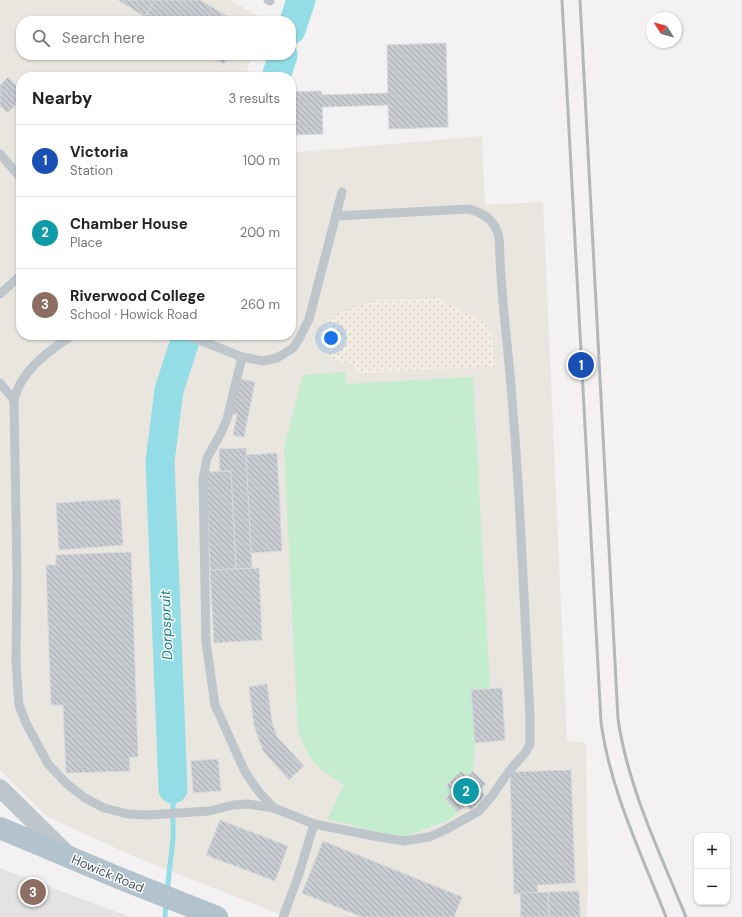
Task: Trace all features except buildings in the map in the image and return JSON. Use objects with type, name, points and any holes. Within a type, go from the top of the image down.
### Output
[{"type":"main road","name":"Howick Road","points":[[0,828],[217,917]]},
{"type":"street","points":[[0,788],[70,857]]},
{"type":"lane","points":[[0,154],[16,172]]},
{"type":"lane","points":[[198,340],[242,357],[263,361],[277,358],[293,348],[309,320],[342,192]]},
{"type":"lane","points":[[66,340],[48,353],[27,373],[18,386],[14,400],[17,576],[16,662],[19,705],[26,723],[48,764],[67,784],[84,798],[104,808],[128,814],[180,814],[209,811],[248,804],[274,808],[314,824],[404,841],[429,837],[445,830],[479,811],[525,753],[530,744],[513,400],[504,315],[499,253],[500,239],[490,219],[482,213],[468,209],[336,216]]},
{"type":"lane","points":[[0,294],[16,280]]},
{"type":"lane","points":[[242,357],[227,419],[207,458],[203,479],[206,642],[215,705],[245,772],[259,792],[274,808]]},
{"type":"lane","points":[[0,383],[14,400]]},
{"type":"lane","points":[[283,917],[298,877],[314,824]]},
{"type":"shaded area","points":[[0,0],[230,0],[257,16],[16,16],[16,60],[250,60],[247,72],[16,72],[16,340],[296,340],[296,153],[482,136],[485,205],[543,202],[567,741],[586,743],[587,917],[287,917],[142,860],[46,816],[0,770]]},
{"type":"shaded area","points":[[0,868],[130,917],[0,917]]},
{"type":"green space","points":[[345,372],[346,384],[473,377],[490,688],[471,690],[475,743],[473,771],[467,777],[461,771],[446,786],[452,792],[445,799],[458,812],[449,820],[401,838],[328,819],[344,784],[320,769],[310,757],[298,732],[284,448],[303,375]]},
{"type":"sand","points":[[440,298],[483,321],[492,334],[494,366],[356,374],[353,364],[332,361],[320,329],[336,314],[377,300]]},
{"type":"waterway","name":"Dorpspruit","points":[[296,16],[301,0]]},
{"type":"waterway","name":"Dorpspruit","points":[[278,72],[281,60]]},
{"type":"waterway","name":"Dorpspruit","points":[[173,789],[160,461],[169,390],[185,340]]},
{"type":"waterway","name":"Dorpspruit","points":[[167,892],[173,839],[173,789]]},
{"type":"waterway","name":"Dorpspruit","points":[[165,917],[166,902]]},
{"type":"railway","points":[[562,0],[601,722],[605,747],[619,797],[666,917]]},
{"type":"railway","points":[[580,0],[618,719],[629,770],[637,795],[686,917]]},
{"type":"place","name":"Victoria","points":[[581,365]]},
{"type":"place","name":"Chamber House","points":[[466,791]]},
{"type":"place","name":"Riverwood College","points":[[33,892]]}]
